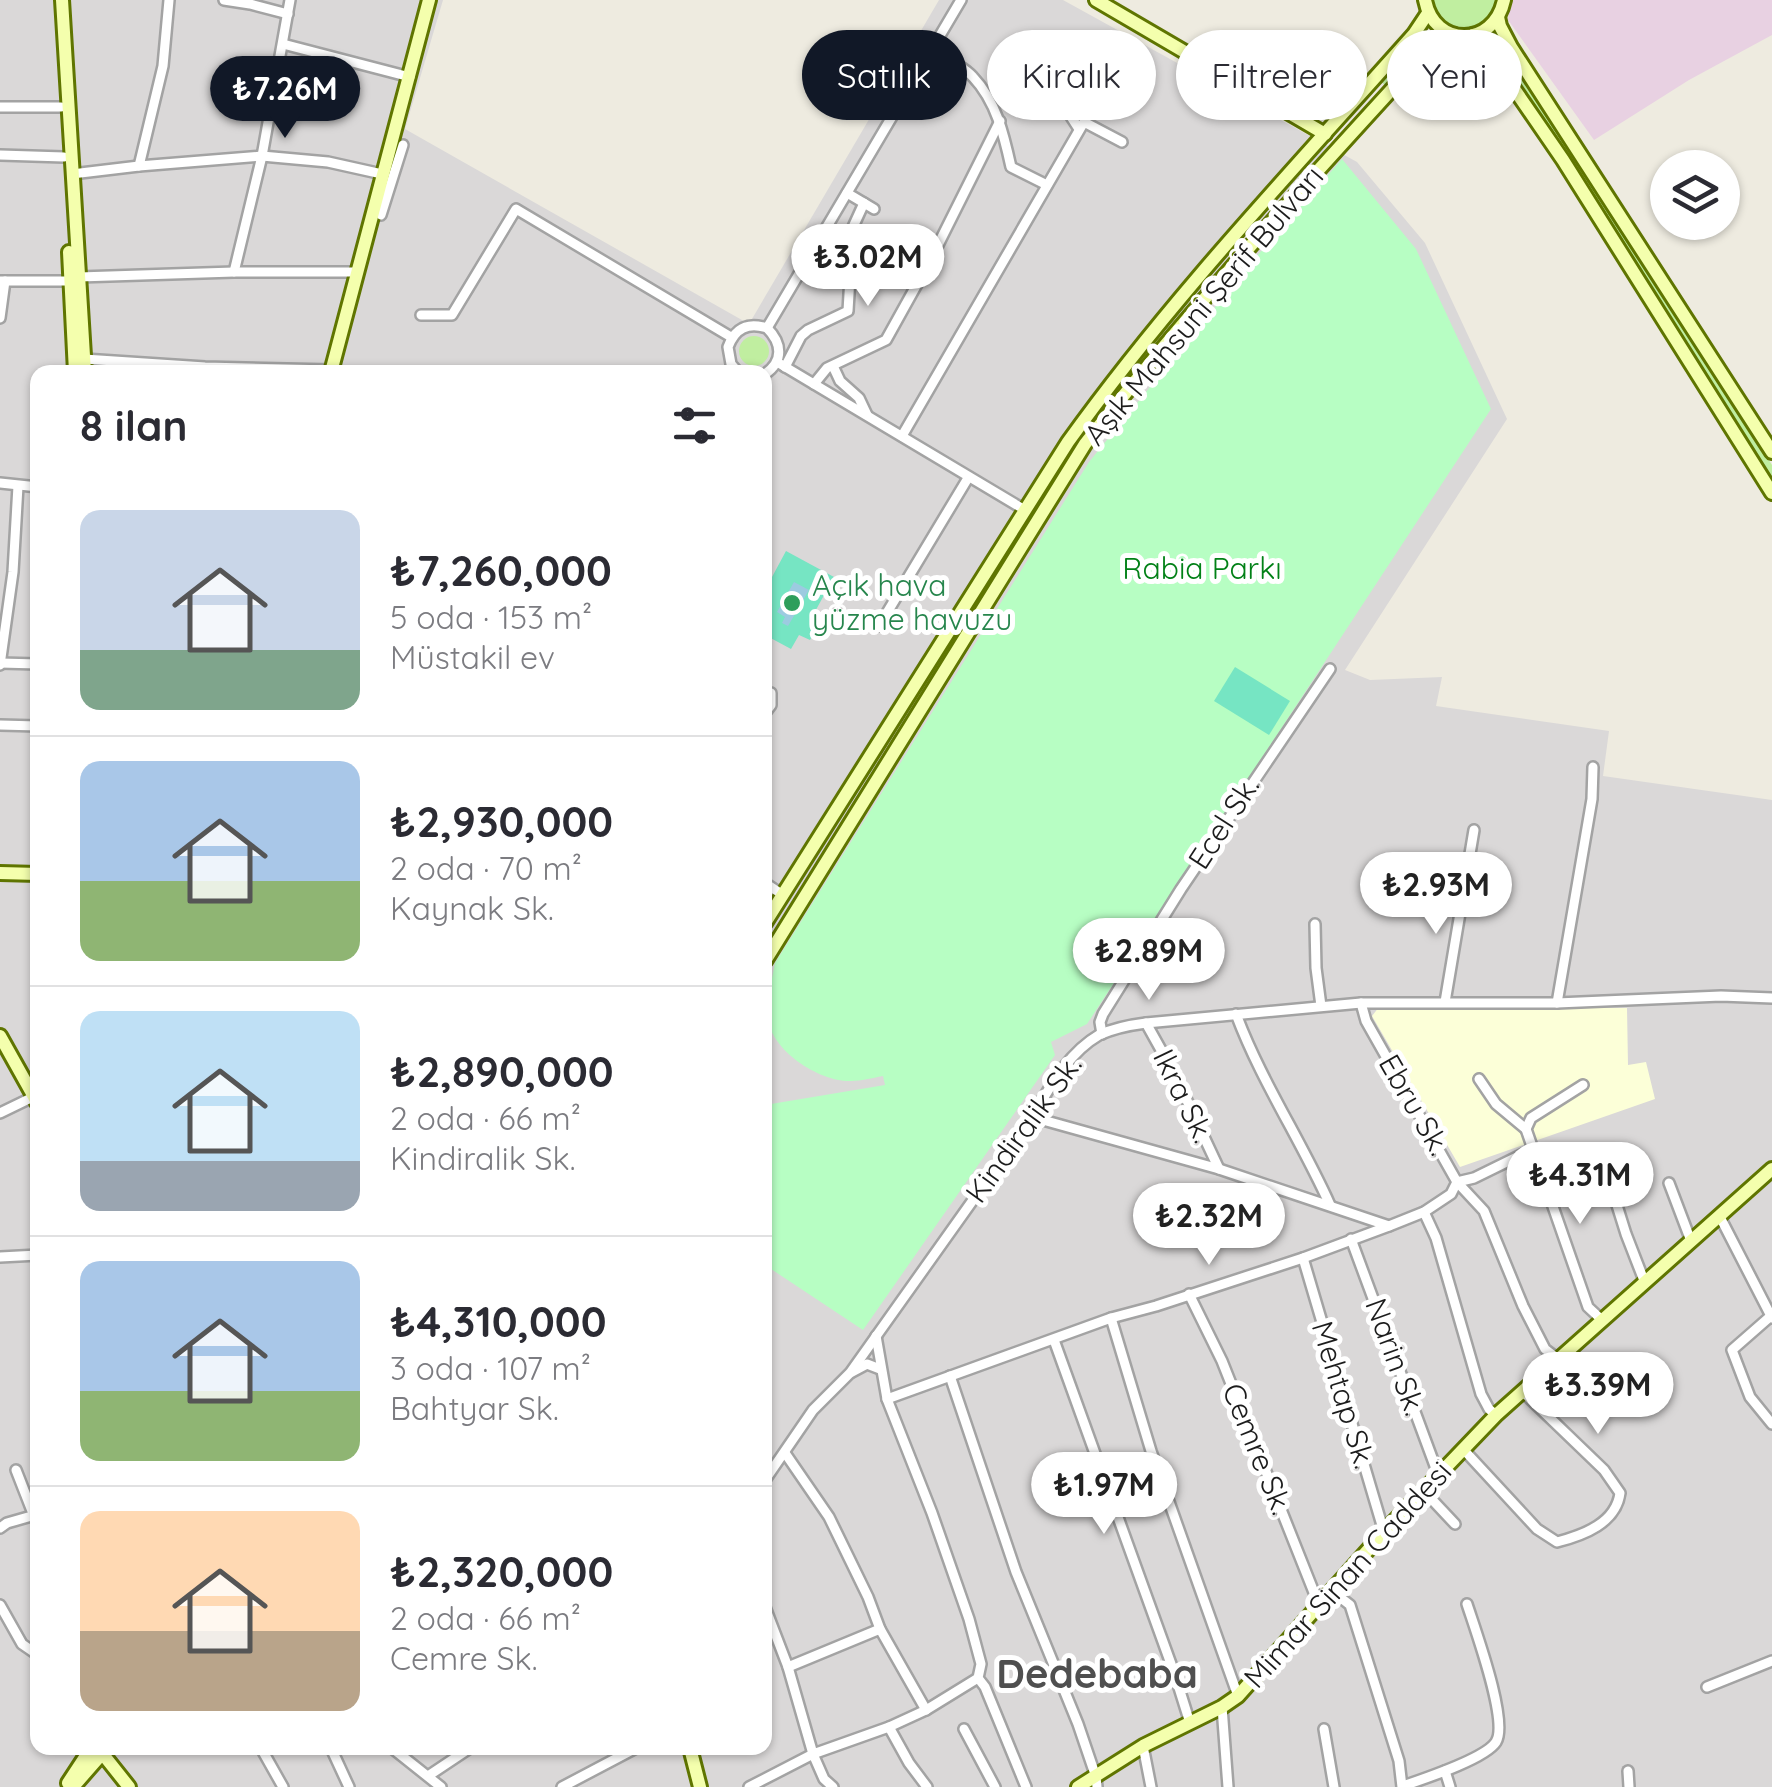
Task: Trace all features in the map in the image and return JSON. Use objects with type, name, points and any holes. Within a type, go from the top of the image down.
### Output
[{"type":"main road","points":[[54,0],[84,365]]},
{"type":"main road","points":[[62,0],[72,174],[75,365]]},
{"type":"main road","points":[[334,365],[429,0]]},
{"type":"main road","points":[[1096,0],[1325,134]]},
{"type":"main road","points":[[1484,30],[1498,16],[1504,0]]},
{"type":"main road","points":[[1426,6],[1438,26],[1445,30]]},
{"type":"main road","name":"Aşık Mahsuni Şerif Bulvarı","points":[[772,912],[1068,442],[1159,324],[1414,34],[1426,6]]},
{"type":"main road","points":[[1498,16],[1510,46],[1772,452]]},
{"type":"main road","name":"Aşık Mahsuni Şerif Bulvarı","points":[[772,950],[1085,444],[1264,228],[1387,94]]},
{"type":"main road","points":[[1522,101],[1772,493]]},
{"type":"main road","points":[[0,872],[30,874]]},
{"type":"main road","points":[[1,1040],[30,1090]]},
{"type":"main road","name":"Mimar Sinan Caddesi","points":[[1078,1787],[1096,1782],[1143,1746],[1238,1696],[1384,1532],[1496,1415],[1772,1168]]},
{"type":"main road","points":[[65,1787],[94,1755]]},
{"type":"main road","points":[[74,1787],[96,1755]]},
{"type":"main road","points":[[105,1755],[129,1787]]},
{"type":"main road","points":[[692,1755],[700,1787]]},
{"type":"street","points":[[139,166],[164,66],[169,0]]},
{"type":"street","points":[[224,0],[288,14]]},
{"type":"street","points":[[234,272],[262,156],[290,0]]},
{"type":"street","points":[[943,30],[961,0]]},
{"type":"street","points":[[282,44],[410,77]]},
{"type":"street","points":[[902,436],[1047,184],[1081,125],[1100,92],[1090,69],[1065,55],[1038,66],[1081,125],[1122,142]]},
{"type":"street","points":[[967,72],[975,78],[1000,121],[1011,167],[1047,184]]},
{"type":"street","points":[[0,107],[61,107]]},
{"type":"street","points":[[767,328],[890,120]]},
{"type":"street","points":[[814,384],[833,366],[886,340],[1000,121]]},
{"type":"street","points":[[381,214],[403,145]]},
{"type":"street","points":[[0,155],[64,156]]},
{"type":"street","points":[[72,174],[262,156],[328,162],[382,174]]},
{"type":"street","points":[[772,370],[808,330],[848,311],[853,228],[869,206],[847,193]]},
{"type":"street","points":[[421,316],[452,316],[516,209],[732,337]]},
{"type":"street","points":[[0,318],[3,281],[234,272],[357,272]]},
{"type":"street","points":[[734,365],[728,356],[732,337],[745,326],[767,328],[778,343],[781,364]]},
{"type":"street","points":[[781,364],[1025,510]]},
{"type":"street","points":[[833,366],[840,381],[859,398],[867,415]]},
{"type":"street","points":[[879,626],[968,478]]},
{"type":"street","points":[[0,483],[30,487]]},
{"type":"street","points":[[18,486],[14,572],[0,664],[30,664]]},
{"type":"street","name":"Ecel Sk.","points":[[1102,1034],[1103,1014],[1181,889],[1330,668]]},
{"type":"street","points":[[0,726],[30,726]]},
{"type":"street","points":[[1556,1003],[1592,799],[1593,768]]},
{"type":"street","points":[[1445,1002],[1474,830]]},
{"type":"street","points":[[772,887],[783,894]]},
{"type":"street","points":[[1315,924],[1321,1006]]},
{"type":"street","name":"Kindiralik Sk.","points":[[772,1471],[813,1410],[850,1374],[1055,1078],[1080,1050],[1102,1034],[1146,1022],[1361,1003],[1772,998]]},
{"type":"street","name":"Ebru Sk.","points":[[1361,1003],[1366,1022],[1457,1182],[1484,1211],[1544,1349],[1558,1359]]},
{"type":"street","points":[[1236,1014],[1249,1048],[1330,1205]]},
{"type":"street","name":"Ikra Sk.","points":[[1146,1022],[1219,1169]]},
{"type":"street","points":[[1479,1079],[1496,1104],[1526,1129],[1588,1306],[1602,1321]]},
{"type":"street","points":[[1526,1129],[1532,1118],[1584,1084]]},
{"type":"street","points":[[0,1113],[30,1102]]},
{"type":"street","points":[[1032,1116],[1219,1169],[1389,1226]]},
{"type":"street","points":[[887,1399],[1111,1318],[1302,1258],[1389,1226],[1424,1212],[1451,1194],[1457,1182],[1474,1178],[1533,1149]]},
{"type":"street","points":[[1600,1151],[1646,1283]]},
{"type":"street","points":[[1669,1183],[1692,1240]]},
{"type":"street","points":[[1424,1212],[1436,1238],[1481,1394],[1496,1415]]},
{"type":"street","points":[[1720,1216],[1772,1316],[1732,1350],[1750,1397],[1772,1424]]},
{"type":"street","name":"Narin Sk.","points":[[1351,1240],[1438,1474]]},
{"type":"street","points":[[0,1258],[30,1256]]},
{"type":"street","name":"Mehtap Sk.","points":[[1302,1258],[1384,1532]]},
{"type":"street","name":"Cemre Sk.","points":[[1189,1294],[1222,1361],[1320,1605]]},
{"type":"street","points":[[1111,1318],[1151,1451],[1238,1696]]},
{"type":"street","points":[[876,1336],[887,1399],[969,1619],[981,1664],[978,1678],[1026,1787]]},
{"type":"street","points":[[1054,1340],[1190,1723]]},
{"type":"street","points":[[850,1374],[867,1364],[880,1370]]},
{"type":"street","points":[[950,1376],[1016,1572],[1072,1707],[1096,1782]]},
{"type":"street","points":[[1463,1449],[1537,1529],[1557,1542],[1579,1537],[1618,1507],[1620,1492],[1604,1470],[1522,1390]]},
{"type":"street","points":[[786,1453],[829,1517],[880,1629],[926,1710]]},
{"type":"street","points":[[16,1470],[30,1502]]},
{"type":"street","points":[[1424,1491],[1456,1524]]},
{"type":"street","points":[[0,1528],[30,1517]]},
{"type":"street","points":[[1332,1590],[1350,1605],[1399,1761],[1403,1787],[1445,1771],[1497,1741],[1500,1730],[1494,1689],[1468,1604]]},
{"type":"street","points":[[0,1604],[22,1644],[30,1649]]},
{"type":"street","points":[[772,1625],[813,1754],[824,1779],[833,1787]]},
{"type":"street","points":[[788,1667],[880,1629]]},
{"type":"street","points":[[1707,1687],[1772,1661]]},
{"type":"street","points":[[749,1787],[813,1754],[926,1710],[978,1678]]},
{"type":"street","points":[[1222,1707],[1228,1787]]},
{"type":"street","points":[[889,1727],[927,1787]]},
{"type":"street","points":[[964,1728],[995,1787]]},
{"type":"street","points":[[1324,1729],[1334,1787]]},
{"type":"street","points":[[1143,1746],[1150,1787]]},
{"type":"street","points":[[265,1755],[284,1787]]},
{"type":"street","points":[[334,1755],[349,1787]]},
{"type":"street","points":[[401,1755],[441,1787]]},
{"type":"street","points":[[428,1776],[460,1755]]},
{"type":"street","points":[[562,1787],[623,1755]]},
{"type":"street","points":[[1445,1771],[1450,1787]]},
{"type":"street","points":[[1628,1771],[1629,1787]]},
{"type":"shaded area","points":[[0,0],[443,0],[405,129],[749,324],[869,120],[967,120],[967,30],[921,30],[939,0],[1063,0],[1117,30],[987,30],[987,120],[1156,120],[1156,51],[1176,62],[1176,120],[1281,120],[1357,162],[1425,243],[1507,419],[1345,670],[1370,680],[1442,677],[1436,706],[1609,731],[1603,776],[1772,800],[1772,1787],[0,1787]]},
{"type":"shaded area","points":[[1510,0],[1772,0],[1772,35],[1689,80],[1594,140],[1522,40],[1522,30],[1515,30],[1508,20]]},
{"type":"shaded area","points":[[1379,1007],[1627,1008],[1628,1065],[1646,1062],[1655,1099],[1460,1167],[1372,1016]]},
{"type":"green space","points":[[1433,0],[1496,0],[1484,21],[1464,28],[1445,21]]},
{"type":"green space","points":[[1522,73],[1772,465],[1772,481],[1522,92]]},
{"type":"green space","name":"Rabia Parkı","points":[[1342,159],[1416,249],[1491,409],[1087,1024],[1051,1042],[1055,1055],[863,1330],[772,1270],[772,1104],[885,1085],[883,1076],[839,1080],[812,1070],[787,1053],[772,1032],[775,963],[1089,462],[1255,258]]},
{"type":"green space","points":[[748,337],[760,337],[768,345],[768,357],[760,365],[748,365],[740,357],[740,345]]},
{"type":"green space","name":"Açık hava yüzme havuzu","points":[[786,551],[834,577],[812,617],[820,622],[810,640],[799,635],[791,649],[772,639],[772,577]]},
{"type":"green space","points":[[1235,667],[1290,701],[1269,735],[1214,701]]},
{"type":"water","name":"Açık hava yüzme havuzu","points":[[794,582],[809,590],[788,626],[782,623],[785,617],[777,612]]},
{"type":"place","name":"Açık hava yüzme havuzu","points":[[792,603]]},
{"type":"district","name":"Dedebaba","points":[[1097,1674]]}]
